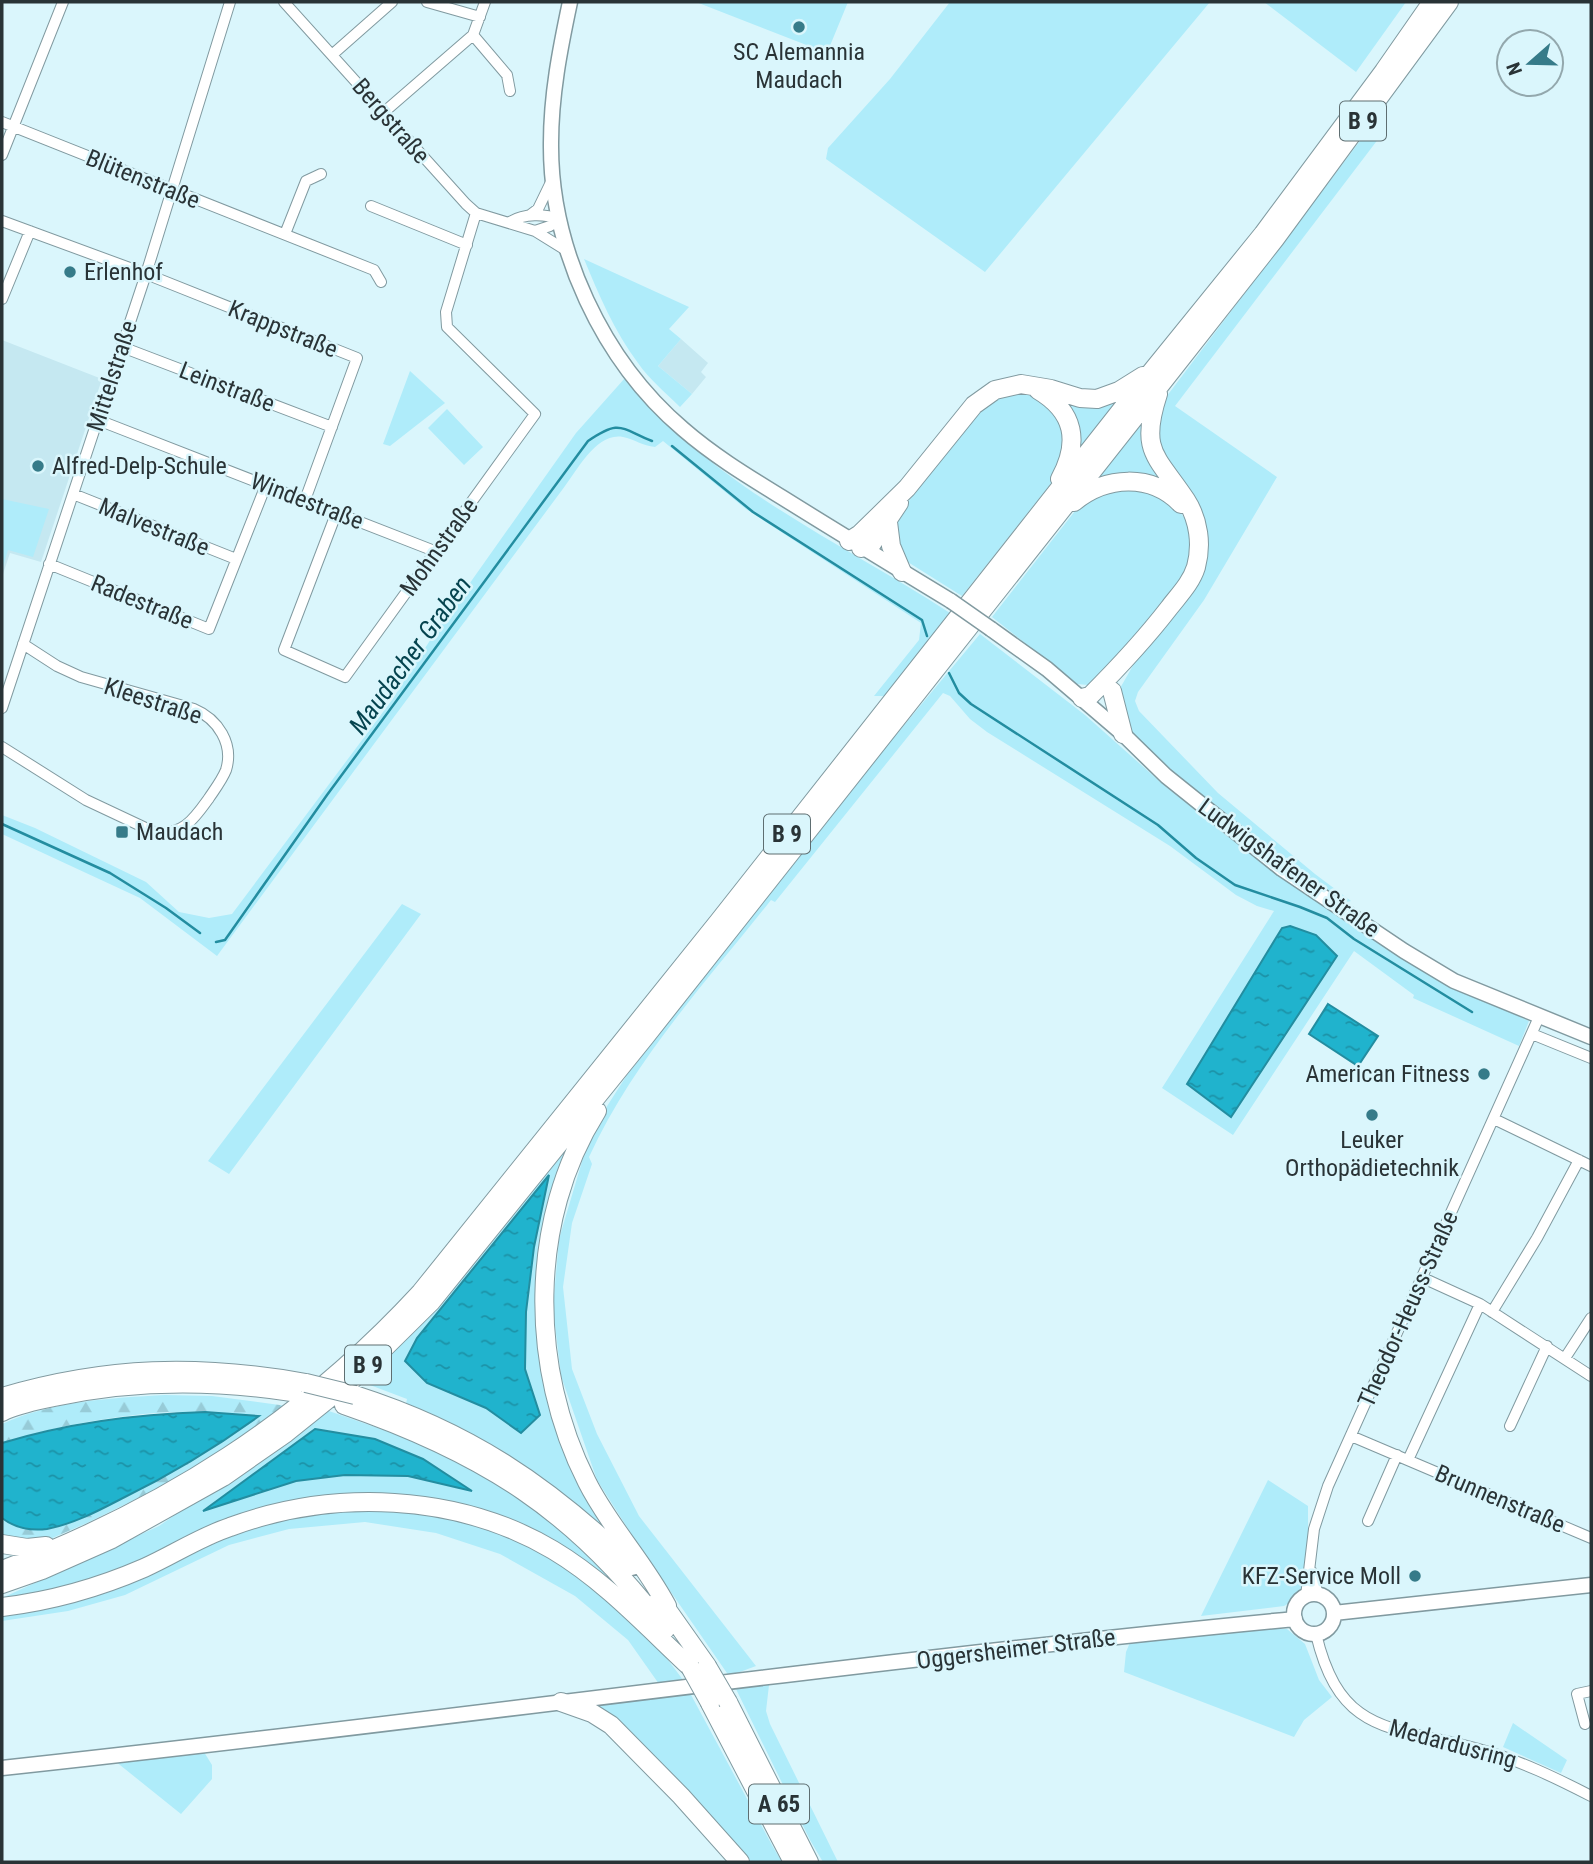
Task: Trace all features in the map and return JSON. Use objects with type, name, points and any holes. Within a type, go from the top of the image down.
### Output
[{"type":"highway","name":"B 9","points":[[2,1584],[42,1570],[112,1539],[195,1494],[286,1433],[352,1380],[410,1324],[455,1273],[645,1037],[1156,378],[1384,71],[1432,2]]},
{"type":"highway","name":"B 9","points":[[1156,378],[1275,239],[1449,2]]},
{"type":"highway","points":[[907,488],[871,545],[857,541],[907,488],[984,396],[1004,386],[1029,385],[1051,388],[1080,398],[1097,399],[1156,378],[1149,432],[1151,449],[1188,503],[1199,533],[1199,554],[1195,570],[1187,584],[1128,659],[1087,699],[1097,702],[1112,691],[1128,659]]},
{"type":"highway","points":[[1029,385],[1046,395],[1061,409],[1067,417],[1072,435],[1069,464],[1049,515]]},
{"type":"highway","points":[[1049,515],[1086,492],[1129,480],[1153,485],[1171,494],[1195,519]]},
{"type":"highway","name":"B 9","points":[[2,1570],[116,1521],[174,1490],[246,1446],[312,1396],[399,1315],[499,1198],[1049,515]]},
{"type":"highway","points":[[888,522],[891,546],[902,572]]},
{"type":"highway","points":[[1112,691],[1123,734]]},
{"type":"highway","points":[[645,1037],[588,1125],[574,1154],[561,1191],[548,1249],[544,1301],[547,1350],[555,1395],[574,1455],[602,1509],[652,1578],[667,1606]]},
{"type":"highway","points":[[2,1397],[62,1382],[137,1371],[203,1370],[301,1388],[428,1421],[513,1468],[582,1519],[631,1566],[667,1606]]},
{"type":"highway","points":[[2,1412],[30,1402],[79,1391],[130,1385],[211,1384],[301,1388]]},
{"type":"highway","points":[[350,1400],[450,1447],[503,1476],[551,1510],[604,1557],[698,1666]]},
{"type":"highway","points":[[2,1607],[60,1597],[105,1585],[220,1531],[275,1513],[320,1505],[389,1503],[474,1517],[500,1525],[552,1550],[616,1597],[698,1666]]},
{"type":"highway","points":[[2,1544],[27,1548],[67,1544]]},
{"type":"highway","name":"A 65","points":[[667,1606],[809,1862]]},
{"type":"highway","points":[[561,1702],[592,1713],[611,1725],[681,1796],[740,1862]]},
{"type":"highway","name":"A 65","points":[[719,1702],[793,1862]]},
{"type":"street","points":[[2,155],[63,2]]},
{"type":"street","name":"Mittelstraße","points":[[2,708],[146,274],[230,2]]},
{"type":"street","name":"Bergstraße","points":[[284,2],[476,213]]},
{"type":"street","points":[[333,54],[392,2]]},
{"type":"street","points":[[427,2],[480,17]]},
{"type":"street","points":[[383,113],[473,35],[485,2]]},
{"type":"street","name":"Ludwigshafener Straße","points":[[570,2],[555,73],[552,106],[553,178],[560,219],[587,299],[598,322],[630,372],[659,406],[702,446],[951,601],[1047,669],[1087,699],[1166,776],[1282,869],[1404,951],[1454,981],[1591,1037]]},
{"type":"street","points":[[473,35],[507,75],[510,91]]},
{"type":"street","name":"Blütenstraße","points":[[2,122],[374,270],[380,282]]},
{"type":"street","points":[[285,234],[306,181],[321,174]]},
{"type":"street","points":[[530,216],[538,209],[553,178]]},
{"type":"street","points":[[371,206],[467,245]]},
{"type":"street","points":[[476,213],[494,220],[510,222],[530,216],[547,215],[560,219]]},
{"type":"street","name":"Mohnstraße","points":[[336,514],[284,650],[345,677],[535,414],[447,327],[446,312],[476,213]]},
{"type":"street","points":[[535,230],[550,226],[560,219]]},
{"type":"street","points":[[2,221],[146,274]]},
{"type":"street","points":[[510,222],[514,226],[535,230],[570,252]]},
{"type":"street","points":[[2,299],[5,281],[30,231]]},
{"type":"street","name":"Krappstraße","points":[[146,274],[357,358],[305,500]]},
{"type":"street","name":"Leinstraße","points":[[122,347],[332,427]]},
{"type":"street","name":"Windestraße","points":[[98,420],[437,552]]},
{"type":"street","name":"Radestraße","points":[[49,564],[209,629],[265,485]]},
{"type":"street","name":"Malvestraße","points":[[73,494],[236,559]]},
{"type":"street","name":"Kleestraße","points":[[2,747],[86,800],[154,832],[164,833],[180,830],[192,822],[220,782],[227,767],[225,739],[207,716],[194,709],[81,677],[57,666],[23,644]]},
{"type":"street","name":"Theodor-Heuss-Straße","points":[[1312,1595],[1314,1530],[1319,1511],[1539,1017]]},
{"type":"street","points":[[1532,1034],[1591,1058]]},
{"type":"street","points":[[1494,1119],[1591,1166]]},
{"type":"street","points":[[1492,1312],[1538,1238],[1579,1160]]},
{"type":"street","points":[[1423,1278],[1480,1304],[1591,1376]]},
{"type":"street","name":"Brunnenstraße","points":[[1408,1460],[1480,1304]]},
{"type":"street","points":[[1565,1358],[1591,1318]]},
{"type":"street","points":[[1510,1426],[1547,1346]]},
{"type":"street","name":"Brunnenstraße","points":[[1351,1436],[1591,1538]]},
{"type":"street","points":[[1368,1521],[1397,1455]]},
{"type":"street","points":[[1334,1613],[1591,1585]]},
{"type":"street","points":[[1312,1595],[1329,1601],[1334,1613],[1334,1619],[1328,1629],[1316,1634],[1300,1629],[1294,1619],[1296,1605],[1312,1595]]},
{"type":"street","name":"Oggersheimer Straße","points":[[2,1768],[738,1681],[1294,1619]]},
{"type":"street","name":"Medardusring","points":[[1316,1634],[1328,1674],[1339,1692],[1358,1711],[1378,1724],[1399,1732],[1516,1760],[1591,1796]]},
{"type":"street","points":[[1585,1724],[1577,1694],[1591,1691]]},
{"type":"shaded area","points":[[681,339],[708,363],[701,372],[706,377],[692,394],[658,366]]},
{"type":"shaded area","name":"Alfred-Delp-Schule","points":[[2,340],[102,379],[41,562],[10,553],[2,577]]},
{"type":"green space","name":"SC Alemannia Maudach","points":[[696,2],[848,2],[827,53]]},
{"type":"green space","points":[[950,2],[1210,2],[985,272],[826,159],[828,148],[890,79]]},
{"type":"green space","points":[[1264,2],[1406,2],[1356,72]]},
{"type":"green space","points":[[1366,133],[1379,138],[1175,406],[1277,477],[1204,600],[1138,692],[1135,701],[1139,711],[1218,793],[1351,901],[1343,903],[1239,829],[1134,735],[1119,706],[1119,690],[1143,648],[1206,554],[1154,444],[1157,409]]},
{"type":"green space","points":[[584,259],[689,307],[669,329],[681,339],[658,366],[692,394],[680,407],[647,375],[629,351]]},
{"type":"green space","points":[[410,371],[445,403],[390,446],[383,444]]},
{"type":"green space","points":[[625,378],[659,416],[696,450],[736,480],[820,535],[950,613],[886,696],[874,696],[919,640],[921,623],[746,509],[663,441],[655,447],[623,437],[614,437],[597,446],[582,462],[217,956],[140,898],[2,834],[2,815],[35,828],[146,882],[179,912],[209,918],[232,914],[392,700],[436,631],[576,433]]},
{"type":"green space","points":[[1022,392],[1041,397],[1060,415],[1066,459],[1049,486],[962,596],[903,559],[895,543],[897,522],[908,502],[976,412],[993,398]]},
{"type":"green space","points":[[1051,392],[1124,394],[1075,457]]},
{"type":"green space","points":[[447,409],[483,447],[464,465],[428,428]]},
{"type":"green space","points":[[1148,410],[1163,485],[1088,488]]},
{"type":"green space","points":[[1143,485],[1175,505],[1185,519],[1190,536],[1190,557],[1182,583],[1097,681],[1088,685],[1077,684],[992,617],[1086,497]]},
{"type":"green space","points":[[2,499],[49,509],[33,557],[8,550],[2,570]]},
{"type":"green space","points":[[980,634],[1085,715],[1166,787],[1249,852],[1391,949],[1483,1000],[1529,1021],[1519,1046],[1413,998],[1414,995],[1354,951],[1233,1135],[1162,1088],[1274,911],[1236,895],[1170,846],[987,732],[970,719],[950,696],[943,693],[775,902],[771,900],[696,992],[649,1055],[607,1122],[589,1157],[592,1164],[572,1223],[563,1287],[572,1369],[597,1434],[639,1516],[756,1666],[729,1676],[597,1480],[561,1376],[553,1308],[559,1239],[586,1148],[602,1114],[627,1075],[885,748]]},
{"type":"green space","points":[[402,904],[421,914],[229,1174],[208,1161]]},
{"type":"green space","points":[[572,1138],[556,1191],[546,1375],[619,1543],[559,1491],[493,1447],[406,1404],[407,1399],[362,1382]],"holes":[[[548,1177],[534,1247],[526,1312],[525,1369],[540,1415],[521,1432],[486,1408],[427,1383],[417,1338]]]},
{"type":"green space","points":[[165,1395],[212,1396],[287,1406],[187,1474],[87,1523],[50,1539],[21,1543],[2,1537],[2,1518],[7,1521],[85,1517],[184,1466],[258,1417],[195,1412],[128,1416],[63,1427],[2,1443],[2,1424],[41,1410],[103,1399]]},
{"type":"green space","points":[[326,1410],[427,1445],[498,1483],[572,1539],[611,1579],[530,1532],[349,1496],[109,1576],[2,1601],[2,1598],[159,1526]],"holes":[[[375,1439],[470,1490],[408,1476],[345,1475],[296,1481],[205,1510]]]},
{"type":"green space","points":[[1268,1480],[1308,1506],[1307,1563],[1301,1592],[1296,1599],[1284,1606],[1201,1616]]},
{"type":"green space","points":[[348,1506],[464,1520],[511,1535],[540,1549],[595,1585],[620,1607],[664,1654],[683,1680],[659,1684],[628,1640],[575,1596],[500,1554],[436,1533],[365,1522],[289,1529],[229,1545],[125,1595],[68,1611],[2,1621],[2,1613],[236,1530]]},
{"type":"green space","points":[[1262,1628],[1287,1629],[1305,1644],[1319,1680],[1332,1697],[1304,1720],[1294,1737],[1124,1672],[1126,1652],[1131,1640]]},
{"type":"green space","points":[[769,1685],[766,1711],[770,1724],[838,1862],[823,1862],[810,1840],[736,1689]]},
{"type":"green space","points":[[690,1693],[782,1862],[750,1862],[613,1720],[586,1704]]},
{"type":"green space","points":[[1513,1723],[1567,1760],[1561,1773],[1503,1747]]},
{"type":"green space","points":[[204,1752],[212,1765],[212,1779],[181,1814],[115,1761]]},
{"type":"water","points":[[1290,926],[1316,935],[1337,956],[1231,1117],[1187,1084],[1282,928]]},
{"type":"water","points":[[1328,1004],[1378,1036],[1358,1066],[1309,1034]]},
{"type":"water","points":[[549,1175],[534,1247],[526,1312],[525,1369],[540,1415],[521,1433],[486,1408],[427,1383],[405,1361],[417,1338]]},
{"type":"water","points":[[205,1412],[259,1416],[175,1471],[76,1520],[57,1527],[35,1530],[17,1526],[2,1518],[2,1443],[102,1421]]},
{"type":"water","points":[[315,1429],[375,1439],[423,1459],[472,1491],[408,1476],[345,1475],[296,1481],[203,1511]]},
{"type":"waterway","name":"Maudacher Graben","points":[[216,942],[225,940],[327,795],[588,441],[614,428],[626,429],[652,441]]},
{"type":"waterway","points":[[672,446],[753,512],[922,620],[927,636]]},
{"type":"waterway","points":[[949,673],[959,693],[971,704],[1158,825],[1196,858],[1235,885],[1327,918],[1354,939],[1472,1012]]},
{"type":"waterway","name":"Maudacher Graben","points":[[2,824],[110,873],[200,933]]},
{"type":"place","name":"SC Alemannia Maudach","points":[[799,27]]},
{"type":"place","name":"Erlenhof","points":[[70,272]]},
{"type":"place","name":"Alfred-Delp-Schule","points":[[38,466]]},
{"type":"place","name":"Maudach","points":[[122,832]]},
{"type":"place","name":"American Fitness","points":[[1484,1074]]},
{"type":"place","name":"Leuker Orthopädietechnik","points":[[1372,1115]]},
{"type":"place","name":"KFZ-Service Moll","points":[[1415,1576]]}]
